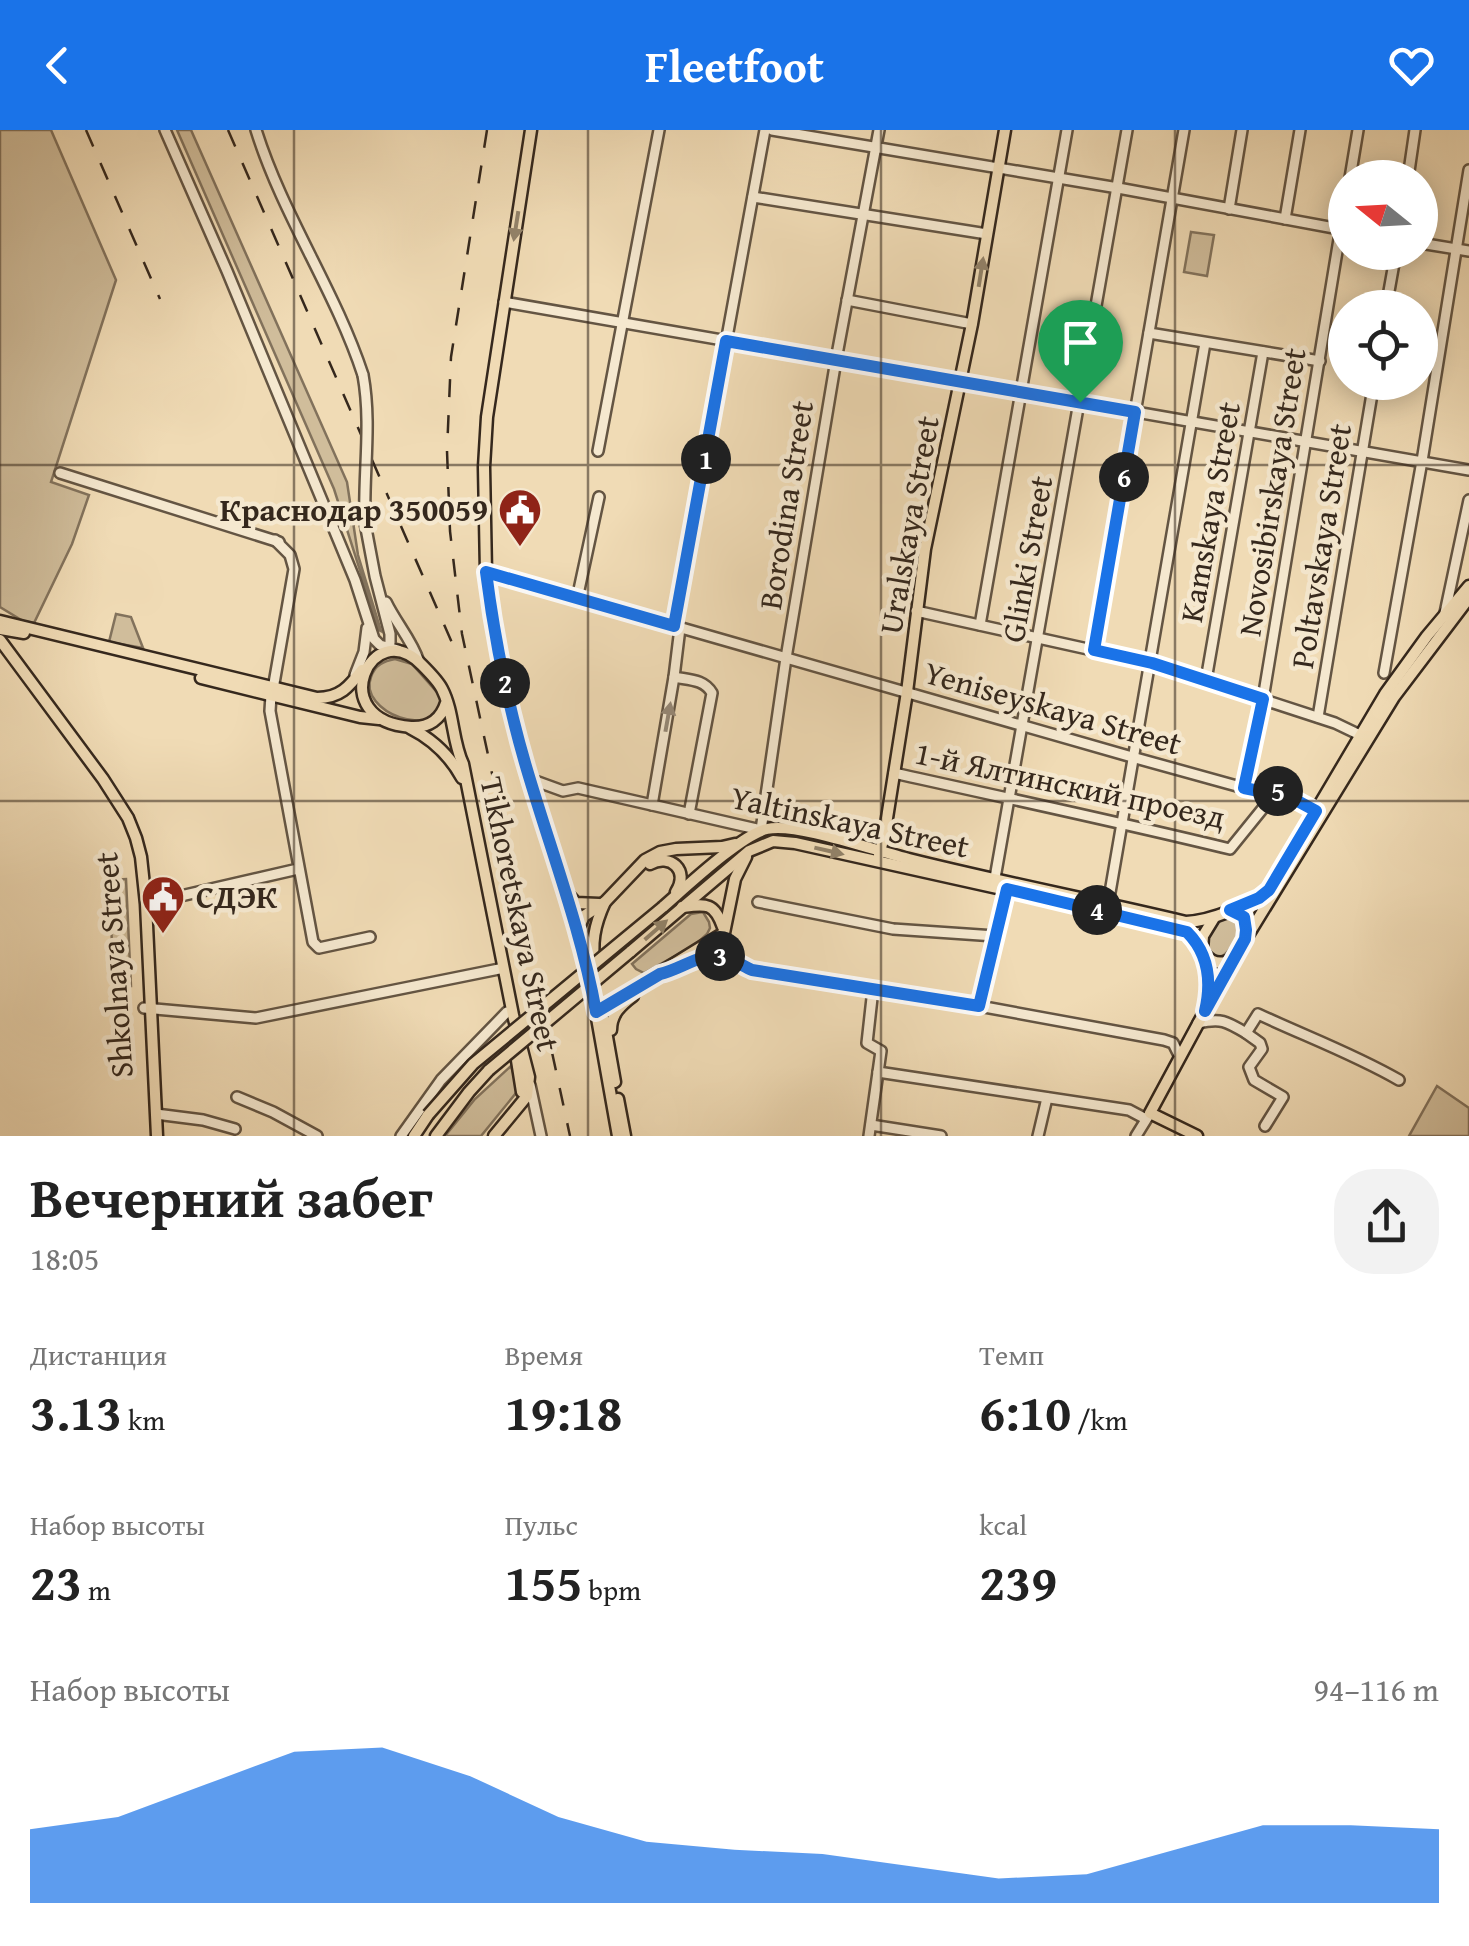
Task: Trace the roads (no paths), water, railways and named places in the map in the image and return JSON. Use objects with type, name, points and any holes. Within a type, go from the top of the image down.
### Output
[{"type":"main road","points":[[531,130],[486,417],[486,572],[506,688],[609,1047],[621,1136]]},
{"type":"main road","name":"Uralskaya Street","points":[[881,850],[925,550],[961,382],[1006,130]]},
{"type":"main road","points":[[1205,1011],[1209,981],[1201,944],[1206,927],[1224,912],[1269,890],[1406,664],[1469,586]]},
{"type":"main road","points":[[1197,1136],[1148,1116],[1242,943],[1394,698],[1469,598]]},
{"type":"main road","points":[[0,621],[272,692],[360,717],[410,727],[435,722],[446,703],[441,687],[415,659],[392,652],[384,651],[342,693],[326,698],[272,692],[0,629]]},
{"type":"main road","points":[[4,652],[10,639],[23,633]]},
{"type":"main road","points":[[0,640],[4,652],[128,818],[141,857],[156,1114],[154,1136]]},
{"type":"main road","name":"Shkolnaya Street","points":[[4,652],[100,786],[134,851],[154,1136]]},
{"type":"main road","points":[[370,662],[363,673],[362,691],[369,708],[380,719]]},
{"type":"main road","name":"Tikhoretskaya Street","points":[[446,703],[463,764],[526,1081]]},
{"type":"main road","name":"Tikhoretskaya Street","points":[[410,727],[447,756],[462,777],[506,1012],[526,1081]]},
{"type":"main road","points":[[437,1134],[489,1070],[682,908],[762,830]]},
{"type":"main road","name":"Yaltinskaya Street","points":[[762,830],[804,831],[1186,922],[1224,912]]},
{"type":"main road","name":"Yaltinskaya Street","points":[[745,847],[773,841],[795,843],[1182,929],[1203,953]]},
{"type":"main road","points":[[620,888],[646,860],[660,852],[676,848],[745,847]]},
{"type":"main road","points":[[414,1136],[473,1064],[670,901],[745,847]]},
{"type":"main road","points":[[600,1010],[724,933],[745,847]]},
{"type":"main road","points":[[864,860],[881,850]]},
{"type":"main road","points":[[576,933],[584,916],[652,862],[671,862],[678,868],[680,884],[670,901]]},
{"type":"main road","points":[[563,887],[576,903],[605,902]]},
{"type":"main road","points":[[605,902],[592,937],[621,1136]]},
{"type":"main road","points":[[682,908],[712,906],[724,933]]},
{"type":"main road","points":[[1224,912],[1239,914],[1245,920],[1242,943]]},
{"type":"main road","points":[[1203,953],[1216,963],[1234,958]]},
{"type":"main road","points":[[609,1047],[614,1016],[643,984]]},
{"type":"main road","points":[[492,1136],[527,1096],[526,1081]]},
{"type":"main road","points":[[492,1136],[518,1106],[526,1081]]},
{"type":"street","points":[[164,130],[355,580],[374,639],[384,651]]},
{"type":"street","points":[[256,130],[282,201],[338,309],[363,375],[368,402],[366,523],[390,634],[384,651]]},
{"type":"street","points":[[598,452],[659,130]]},
{"type":"street","points":[[652,805],[674,677],[677,627],[765,130]]},
{"type":"street","points":[[772,130],[1328,227]]},
{"type":"street","name":"Borodina Street","points":[[762,830],[786,658],[879,130]]},
{"type":"street","points":[[980,625],[1067,130]]},
{"type":"street","name":"Glinki Street","points":[[995,878],[1127,130]]},
{"type":"street","points":[[1094,650],[1184,130]]},
{"type":"street","points":[[1228,209],[1242,130]]},
{"type":"street","points":[[1285,219],[1300,130]]},
{"type":"street","points":[[1353,160],[1358,130]]},
{"type":"street","points":[[1411,160],[1415,130]]},
{"type":"street","points":[[1384,673],[1469,170]]},
{"type":"street","points":[[753,197],[987,234]]},
{"type":"street","points":[[1438,246],[1469,251]]},
{"type":"street","name":"Novosibirskaya Street","points":[[1244,788],[1263,699],[1335,270]]},
{"type":"street","points":[[847,300],[972,324]]},
{"type":"street","points":[[504,302],[1469,470]]},
{"type":"street","points":[[1149,332],[1320,361]]},
{"type":"street","points":[[1108,904],[1205,343]]},
{"type":"street","name":"Kamskaya Street","points":[[1206,680],[1263,352]]},
{"type":"street","name":"Poltavskaya Street","points":[[1318,717],[1371,400]]},
{"type":"street","points":[[60,473],[278,542]]},
{"type":"street","points":[[578,599],[598,497]]},
{"type":"street","points":[[1446,613],[1469,500]]},
{"type":"street","points":[[262,533],[290,555],[294,569],[270,711],[313,942],[319,948],[370,937]]},
{"type":"street","name":"Yeniseyskaya Street","points":[[486,572],[1244,788],[1279,791],[1316,811]]},
{"type":"street","points":[[378,587],[412,644],[415,659]]},
{"type":"street","points":[[916,612],[1152,663],[1318,717],[1360,735]]},
{"type":"street","points":[[367,620],[370,662]]},
{"type":"street","points":[[351,685],[364,652],[367,620]]},
{"type":"street","points":[[674,677],[700,682],[712,693],[689,814]]},
{"type":"street","name":"1-й Ялтинский проезд","points":[[894,773],[1230,849],[1264,807],[1269,793]]},
{"type":"street","name":"Yaltinskaya Street","points":[[530,779],[563,791],[578,788],[762,830]]},
{"type":"street","points":[[146,904],[298,869]]},
{"type":"street","points":[[979,1006],[1007,889]]},
{"type":"street","points":[[758,902],[892,929],[994,936]]},
{"type":"street","points":[[724,933],[728,954],[738,963]]},
{"type":"street","points":[[660,974],[721,956],[752,970],[1148,1037],[1173,1043],[1180,1056]]},
{"type":"street","points":[[148,1009],[256,1018],[499,969]]},
{"type":"street","points":[[873,989],[867,1042],[881,1051],[870,1130],[941,1136]]},
{"type":"street","points":[[400,1136],[441,1080],[506,1012]]},
{"type":"street","points":[[1246,1033],[1258,1014],[1358,1057],[1399,1080]]},
{"type":"street","points":[[1198,1023],[1217,1019],[1260,1042],[1262,1049],[1250,1068],[1254,1080],[1283,1097],[1265,1126]]},
{"type":"street","points":[[878,1072],[1129,1110],[1148,1116],[1136,1136]]},
{"type":"street","name":"Tikhoretskaya Street","points":[[526,1081],[536,1122]]},
{"type":"street","points":[[527,1096],[536,1122]]},
{"type":"street","points":[[237,1097],[317,1136]]},
{"type":"street","points":[[1038,1136],[1047,1098]]},
{"type":"street","points":[[518,1106],[536,1122]]},
{"type":"street","points":[[156,1114],[235,1129]]},
{"type":"street","points":[[504,1125],[523,1115],[536,1122]]},
{"type":"railway","points":[[86,130],[160,299]]},
{"type":"railway","points":[[228,130],[456,652]]},
{"type":"railway","points":[[487,130],[451,357],[447,451],[450,531],[462,634],[570,1136]]},
{"type":"place","name":"Краснодар 350059","points":[[520,548]]},
{"type":"place","name":"СДЭК","points":[[163,935]]}]
